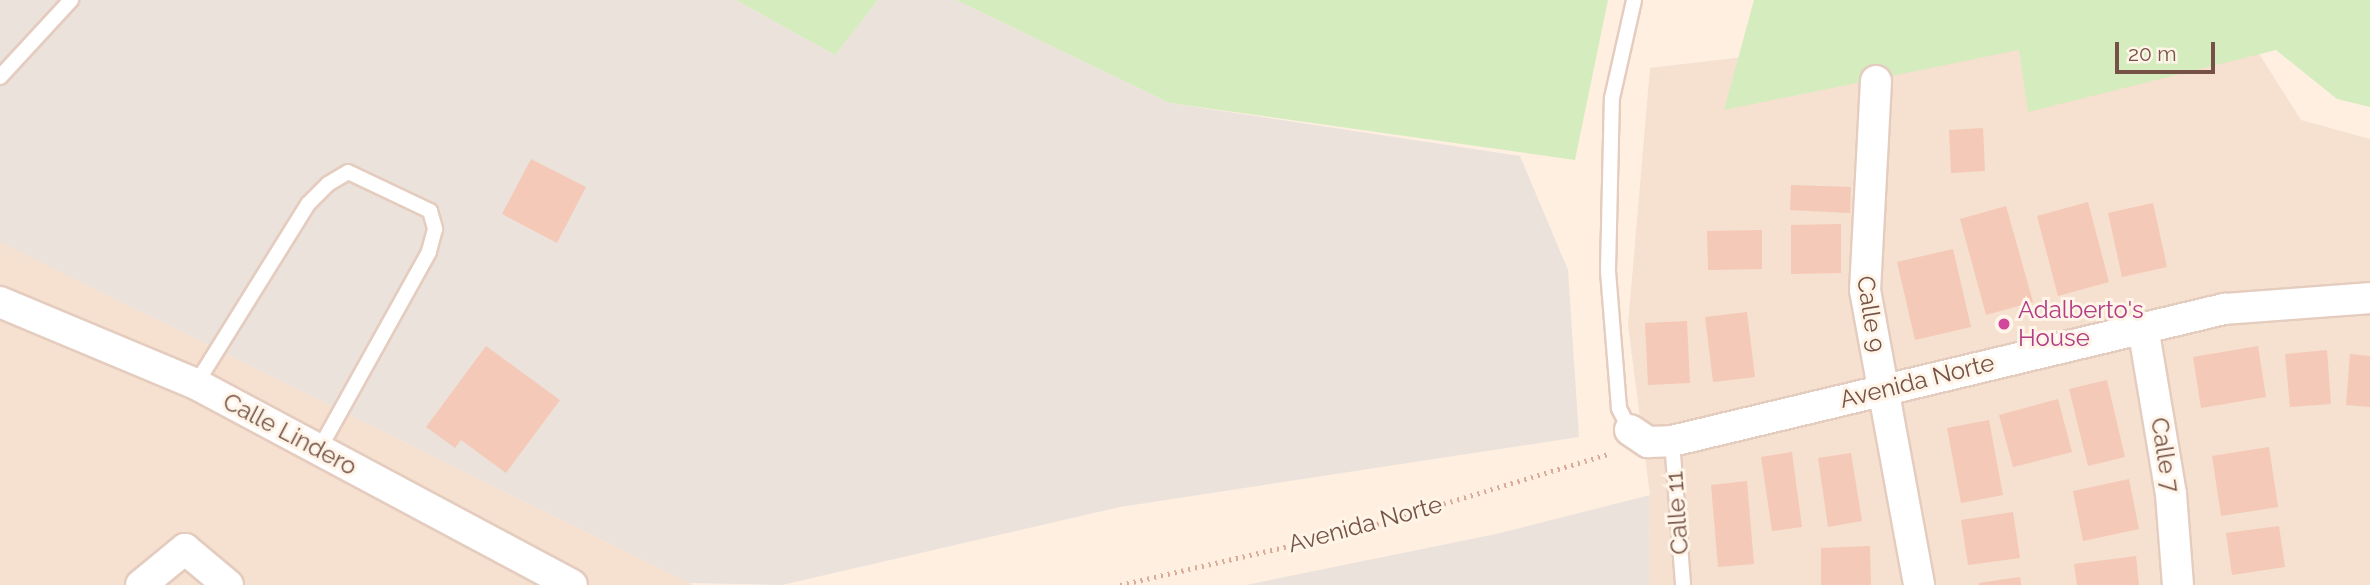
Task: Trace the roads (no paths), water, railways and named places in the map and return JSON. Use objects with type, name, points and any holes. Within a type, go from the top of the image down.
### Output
[{"type":"street","name":"Calle 9","points":[[1876,81],[1862,260],[1919,585]]},
{"type":"street","name":"Avenida Norte","points":[[1650,438],[1885,388],[2143,327],[2277,302],[2370,298]]},
{"type":"street","name":"Calle Lindero","points":[[0,302],[196,384],[572,585]]},
{"type":"street","name":"Calle 7","points":[[2143,327],[2171,494],[2178,585]]},
{"type":"street","points":[[141,585],[185,549],[228,585]]},
{"type":"lane","points":[[0,78],[71,0]]},
{"type":"lane","name":"Calle 11","points":[[1634,0],[1612,98],[1608,270],[1619,408],[1650,438],[1683,585]]},
{"type":"lane","points":[[196,384],[309,204],[328,184],[348,172],[430,211],[435,229],[429,252],[319,450]]},
{"type":"place","name":"Adalberto's House","points":[[2004,324]]}]
